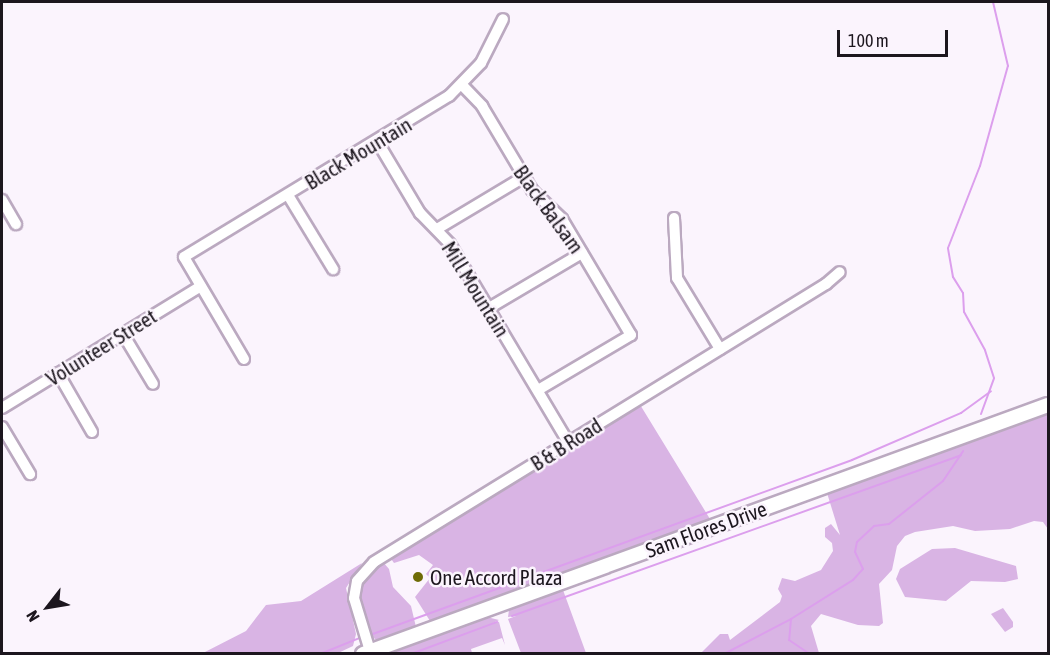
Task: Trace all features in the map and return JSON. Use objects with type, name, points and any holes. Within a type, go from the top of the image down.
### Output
[{"type":"main road","name":"Sam Flores Drive","points":[[366,652],[1048,405]]},
{"type":"street","name":"Black Mountain","points":[[201,286],[184,257],[377,141],[463,86],[494,43],[503,19]]},
{"type":"street","name":"Black Balsam","points":[[463,86],[482,106],[524,177],[562,219],[631,335],[538,390]]},
{"type":"street","name":"Mill Mountain","points":[[377,141],[420,213],[437,229],[489,308],[568,442]]},
{"type":"street","points":[[437,229],[524,177]]},
{"type":"street","points":[[288,195],[333,269]]},
{"type":"street","points":[[2,200],[16,224]]},
{"type":"street","points":[[674,218],[677,278],[720,349]]},
{"type":"street","points":[[489,308],[582,252]]},
{"type":"street","name":"B & B Road","points":[[366,652],[354,598],[357,581],[367,568],[826,284],[840,272]]},
{"type":"street","points":[[201,286],[244,359]]},
{"type":"street","name":"Volunteer Street","points":[[2,408],[201,286]]},
{"type":"street","points":[[123,334],[153,384]]},
{"type":"street","points":[[58,373],[93,432]]},
{"type":"street","points":[[2,426],[30,474]]},
{"type":"shaded area","points":[[639,403],[710,519],[430,621],[415,597],[430,578],[426,574],[433,565],[419,555],[394,563],[389,556]]},
{"type":"shaded area","points":[[1048,413],[1048,529],[1043,522],[1034,521],[1010,529],[975,531],[953,526],[915,532],[905,536],[897,546],[892,570],[879,584],[883,623],[879,626],[858,625],[821,614],[811,626],[819,653],[701,653],[720,634],[728,634],[730,640],[780,602],[782,596],[778,589],[782,578],[795,581],[821,570],[833,551],[832,543],[825,537],[825,528],[831,524],[840,535],[827,493]]},
{"type":"shaded area","points":[[955,548],[1016,566],[1018,579],[1005,582],[971,581],[946,601],[905,597],[896,579],[900,569],[932,549]]},
{"type":"shaded area","points":[[383,562],[389,569],[393,587],[411,606],[416,627],[376,640],[371,635],[359,600],[361,585],[368,573]]},
{"type":"shaded area","points":[[362,563],[346,588],[356,634],[353,646],[336,654],[203,653],[246,631],[266,605],[301,601]]},
{"type":"shaded area","points":[[563,590],[586,653],[521,653],[508,619],[516,616],[508,617],[509,610]]},
{"type":"shaded area","points":[[1003,608],[1013,622],[1013,627],[1005,632],[991,614]]},
{"type":"shaded area","points":[[487,617],[499,620],[493,623],[499,622],[505,645],[502,638],[471,649],[472,653],[386,653]]},
{"type":"waterway","points":[[981,414],[994,378],[985,350],[964,312],[963,293],[953,277],[948,248],[980,166],[1008,66],[993,2]]},
{"type":"waterway","points":[[370,635],[852,460],[961,413],[991,391]]},
{"type":"waterway","points":[[724,654],[791,619],[853,580],[863,569],[855,552],[857,542],[874,526],[889,524],[943,481],[963,451]]},
{"type":"waterway","points":[[512,616],[961,455]]},
{"type":"waterway","points":[[791,619],[789,640],[810,654]]},
{"type":"waterway","points":[[411,654],[497,622]]},
{"type":"waterway","points":[[320,654],[362,637]]},
{"type":"place","name":"One Accord Plaza","points":[[418,577]]}]
